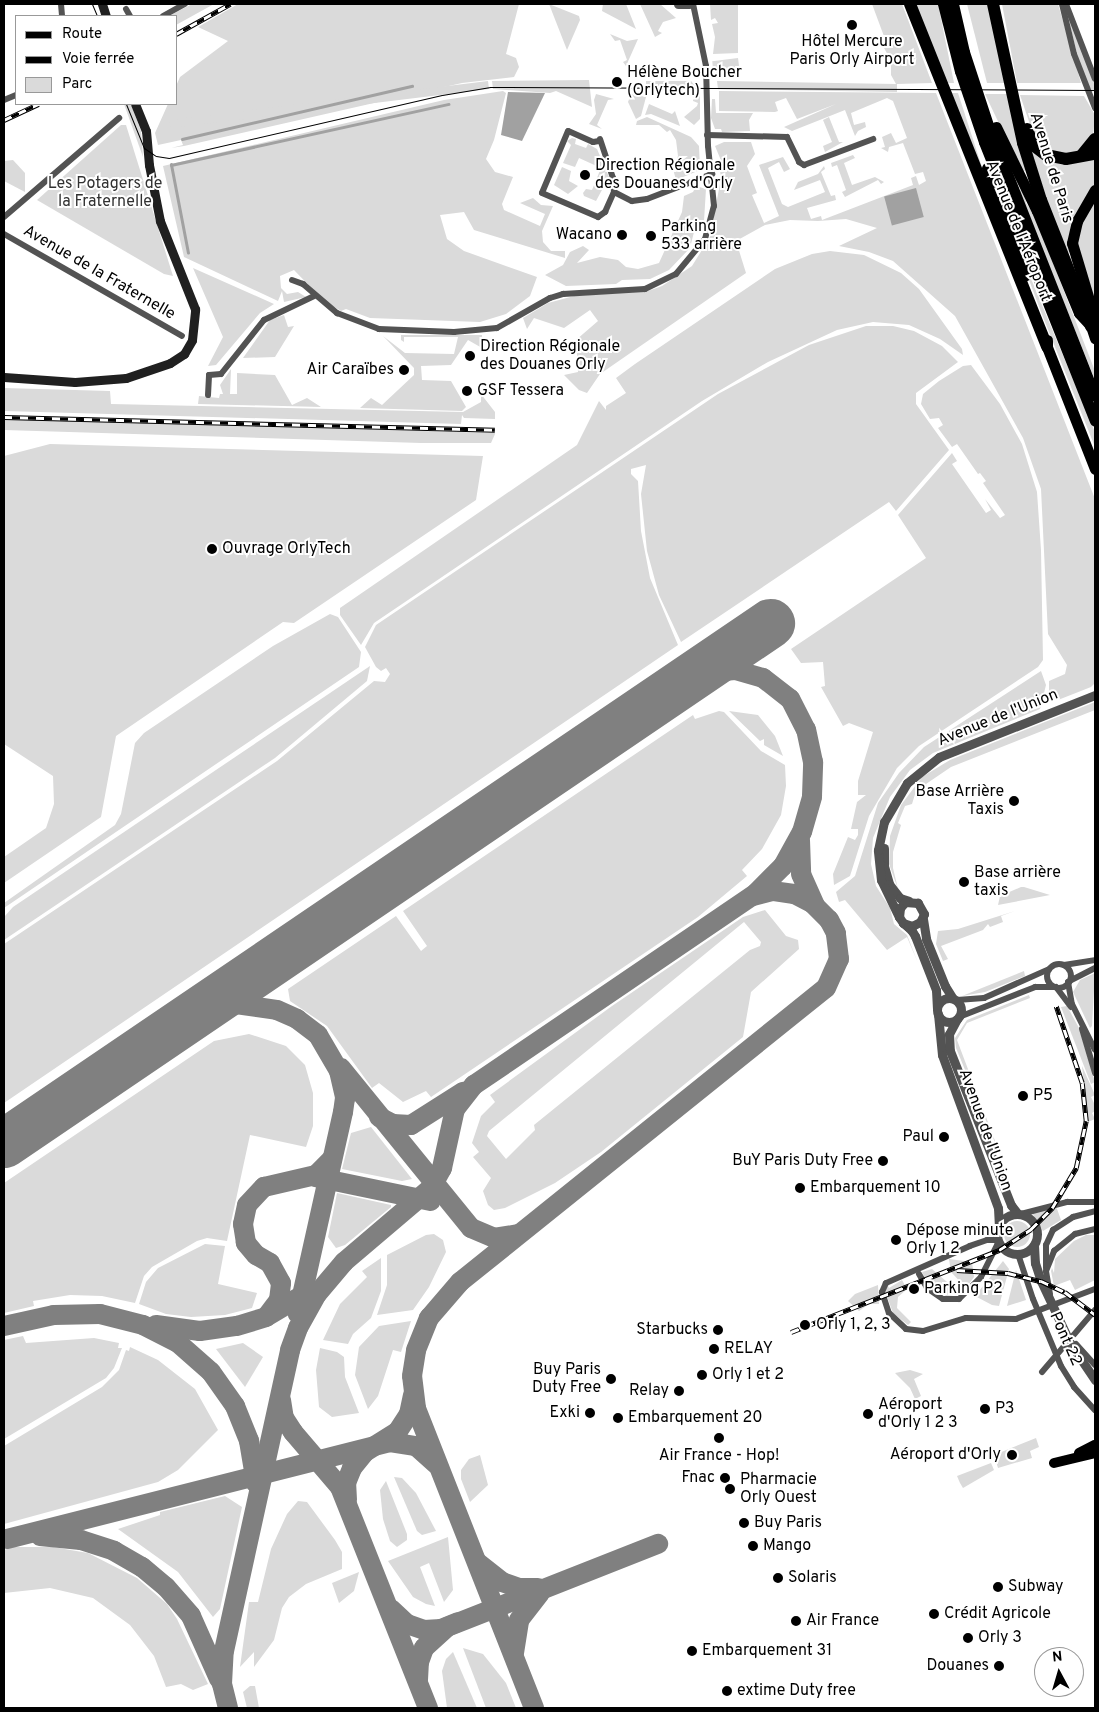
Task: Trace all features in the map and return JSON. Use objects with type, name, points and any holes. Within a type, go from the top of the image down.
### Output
[{"type":"highway","name":"Avenue de l'Aéroport","points":[[910,4],[1095,470]]},
{"type":"highway","points":[[943,4],[969,99],[1095,421]]},
{"type":"highway","points":[[953,4],[972,78],[1095,396]]},
{"type":"highway","name":"Avenue de Paris","points":[[993,4],[1023,143],[1041,200],[1093,332]]},
{"type":"highway","points":[[972,78],[1037,211],[1079,313],[1093,332]]},
{"type":"highway","points":[[1010,80],[1020,100],[1033,145],[1046,155],[1056,158],[1095,154]]},
{"type":"highway","points":[[969,99],[970,119],[1047,333],[1047,347]]},
{"type":"highway","points":[[1081,156],[1095,139]]},
{"type":"highway","points":[[1093,332],[1092,313],[1072,243],[1077,220],[1094,192]]},
{"type":"main road","points":[[4,377],[108,381],[145,374],[170,363],[186,350],[196,324],[195,309],[160,221],[149,165],[146,132],[135,105]]},
{"type":"main road","points":[[1074,1457],[1095,1445]]},
{"type":"main road","points":[[1054,1463],[1095,1453]]},
{"type":"street","points":[[165,15],[185,4]]},
{"type":"street","points":[[678,4],[689,4]]},
{"type":"street","points":[[292,280],[303,284],[314,296],[345,317],[379,329],[454,332],[497,328],[550,298],[563,294],[645,289],[676,274],[705,239],[714,206],[707,135],[705,55],[693,4]]},
{"type":"street","points":[[1062,4],[1072,46],[1095,108]]},
{"type":"street","points":[[1066,4],[1095,78]]},
{"type":"street","points":[[126,9],[129,15]]},
{"type":"street","points":[[4,217],[30,197],[119,118]]},
{"type":"street","points":[[568,131],[593,142],[600,139],[613,178],[614,192],[605,212],[598,216],[542,194],[568,131]]},
{"type":"street","points":[[707,135],[787,137],[799,162],[804,165],[873,139]]},
{"type":"street","points":[[614,192],[641,201],[712,174]]},
{"type":"street","name":"Avenue de la Fraternelle","points":[[4,234],[182,336]]},
{"type":"street","points":[[208,394],[208,375],[221,374],[264,320],[314,296]]},
{"type":"street","name":"Avenue de l'Union","points":[[999,1241],[1000,1215],[984,1172],[976,1141],[942,1055],[934,984],[912,931],[901,920],[881,880],[877,858],[884,822],[897,798],[914,776],[939,757],[1095,695]]},
{"type":"street","name":"Avenue de l'Union","points":[[897,798],[886,830],[884,866],[892,890],[921,906],[926,939],[945,986],[961,1006],[958,1018],[949,1034],[950,1051],[1011,1205],[1019,1214],[1036,1226],[1034,1245],[1038,1275],[1062,1322],[1070,1343],[1095,1380]]},
{"type":"street","points":[[909,901],[902,905],[901,920],[916,925],[923,919]]},
{"type":"street","points":[[1095,960],[1064,965],[1056,964],[984,998],[944,999],[938,1011],[946,1021],[958,1018],[1035,987],[1056,987],[1068,982],[1080,973],[1095,968]]},
{"type":"street","points":[[1064,965],[1070,973],[1068,982],[1074,1010],[1095,1073]]},
{"type":"street","points":[[1048,969],[1047,980],[1056,987],[1074,1010],[1095,1050]]},
{"type":"street","points":[[999,1226],[1005,1218],[1058,1204],[1095,1202]]},
{"type":"street","points":[[1052,1301],[1046,1271],[1046,1245],[1053,1230],[1073,1217],[1095,1211]]},
{"type":"street","points":[[1046,1271],[1050,1258],[1061,1244],[1075,1234],[1095,1229]]},
{"type":"street","points":[[999,1241],[987,1240],[970,1246],[884,1286],[887,1309],[900,1325],[917,1331],[939,1328],[966,1318],[1005,1320],[1022,1317],[1095,1289]]},
{"type":"street","points":[[999,1241],[1005,1250],[1018,1254],[1034,1245]]},
{"type":"street","points":[[918,1274],[927,1288],[943,1299],[959,1299],[981,1278],[999,1241]]},
{"type":"street","name":"Pont 22","points":[[1018,1254],[1033,1299],[1061,1366],[1080,1394],[1095,1410]]},
{"type":"street","points":[[1042,1372],[1095,1310]]},
{"type":"street","points":[[1062,1322],[1079,1348],[1095,1365]]},
{"type":"green space","points":[[192,4],[214,4],[178,24],[178,15],[171,15]]},
{"type":"green space","points":[[238,4],[519,4],[506,54],[516,58],[519,67],[514,77],[462,83],[184,146],[171,148],[183,145],[181,140],[158,145],[155,133],[168,105],[178,105],[178,82],[180,77],[228,41],[198,27]]},
{"type":"green space","points":[[549,4],[579,16],[580,20],[567,50]]},
{"type":"green space","points":[[603,4],[626,4],[636,29],[602,11]]},
{"type":"green space","points":[[640,4],[660,4],[676,18],[663,22],[658,31],[662,33],[655,37]]},
{"type":"green space","points":[[710,4],[738,4],[738,53],[713,54],[715,37],[712,24],[718,23],[715,18],[711,20]]},
{"type":"green space","points":[[872,4],[902,4],[932,83],[897,84],[897,92],[718,89],[717,81],[896,84],[891,75],[891,61],[882,44],[885,39]]},
{"type":"green space","points":[[916,4],[938,4],[954,83],[946,83]]},
{"type":"green space","points":[[967,4],[989,4],[1006,83],[987,83]]},
{"type":"green space","points":[[1002,4],[1058,4],[1081,83],[1017,83]]},
{"type":"green space","points":[[1067,13],[1095,83],[1095,91],[1091,92],[1079,62]]},
{"type":"green space","points":[[610,34],[627,41],[638,39],[626,66],[623,62],[627,60],[620,40],[615,41]]},
{"type":"green space","points":[[738,58],[740,75],[714,78],[712,61]]},
{"type":"green space","points":[[589,80],[592,107],[556,91],[550,93],[493,89],[492,81]]},
{"type":"green space","points":[[488,81],[489,89],[170,128],[169,120]]},
{"type":"green space","points":[[646,81],[698,81],[698,88],[646,88]]},
{"type":"green space","points":[[503,91],[506,93],[494,140],[486,159],[495,172],[513,177],[502,204],[504,210],[540,226],[545,214],[520,203],[533,198],[541,205],[553,206],[542,231],[543,242],[551,251],[565,251],[565,258],[474,230],[464,212],[440,215],[447,239],[464,251],[537,277],[530,296],[506,314],[480,322],[370,318],[346,309],[341,311],[323,300],[294,270],[280,276],[281,288],[287,294],[298,292],[306,297],[284,302],[282,291],[278,301],[184,257],[163,166],[444,100]]},
{"type":"green space","points":[[719,91],[936,93],[1095,499],[1095,683],[1091,687],[1058,700],[1049,691],[1049,681],[1065,674],[1067,665],[1048,634],[1041,489],[1023,438],[955,316],[893,261],[869,252],[839,246],[877,228],[846,219],[818,221],[790,220],[765,225],[736,241],[746,273],[600,374],[587,393],[579,390],[564,375],[578,372],[576,340],[598,321],[590,310],[564,328],[534,318],[527,329],[523,318],[548,303],[574,296],[648,291],[662,286],[692,266],[710,237],[721,178],[719,164],[722,163],[715,146],[724,142],[751,142],[755,154],[747,166],[757,193],[752,195],[764,223],[779,216],[759,165],[783,157],[790,169],[784,172],[779,162],[768,168],[782,204],[788,207],[825,192],[820,180],[794,190],[798,182],[818,174],[824,166],[825,169],[821,172],[831,196],[835,195],[836,200],[807,208],[811,219],[821,216],[822,220],[913,185],[911,178],[916,176],[919,185],[926,181],[923,172],[915,174],[903,143],[889,147],[888,152],[881,148],[885,147],[882,137],[891,133],[896,143],[907,138],[893,101],[887,98],[851,113],[854,125],[865,122],[866,127],[858,131],[855,136],[845,110],[792,131],[784,127],[836,104],[797,119],[786,98],[775,102],[778,111],[775,112],[719,111]]},
{"type":"green space","points":[[693,92],[700,92],[700,119],[694,125],[684,117],[697,106],[698,103],[693,101]]},
{"type":"green space","points":[[951,93],[958,93],[991,195]]},
{"type":"green space","points":[[596,94],[614,99],[608,100],[597,125],[602,129],[589,124],[596,114],[594,100]]},
{"type":"green space","points":[[631,94],[646,97],[641,116],[636,119],[628,102]]},
{"type":"green space","points":[[985,94],[1007,94],[1026,170],[1022,172]]},
{"type":"green space","points":[[1020,95],[1084,96],[1095,115],[1093,138],[1081,152],[1065,157],[1037,145]]},
{"type":"green space","points":[[712,99],[715,99],[716,113],[753,113],[749,120],[750,131],[722,132],[721,129],[715,129],[711,118]]},
{"type":"green space","points":[[649,104],[672,114],[675,111],[680,126],[651,114],[645,115]]},
{"type":"green space","points":[[124,105],[131,105],[141,131],[143,157]]},
{"type":"green space","points":[[647,117],[691,137],[699,146],[700,170],[676,180],[673,169],[678,156],[676,140],[670,130],[667,132],[659,125],[636,125],[637,121]]},
{"type":"green space","points":[[829,117],[839,142],[843,142],[825,152],[823,146],[832,142],[823,120]]},
{"type":"green space","name":"Les Potagers de la Fraternelle","points":[[121,125],[126,125],[173,276],[164,274],[37,200]]},
{"type":"green space","points":[[572,138],[576,139],[575,144],[586,148],[588,144],[597,149],[609,177],[596,201],[584,196],[583,193],[586,189],[592,190],[601,168],[579,158],[575,167],[563,163],[571,145],[567,141]]},
{"type":"green space","points":[[1028,141],[1035,151],[1095,158],[1095,183],[1087,195],[1070,252],[1066,253],[1056,228]]},
{"type":"green space","points":[[853,155],[855,158],[844,163],[852,185],[875,177],[884,182],[881,184],[878,180],[845,197],[842,192],[846,190],[837,165],[832,167],[831,163]]},
{"type":"green space","points":[[13,160],[25,173],[25,192],[4,181],[4,161]]},
{"type":"green space","points":[[562,167],[571,171],[569,181],[578,186],[568,194],[554,185]]},
{"type":"green space","points":[[696,186],[706,189],[704,221],[695,228],[690,248],[669,270],[650,279],[622,280],[616,284],[566,286],[545,275],[563,265],[570,252],[583,246],[589,250],[577,263],[600,257],[618,260],[626,267],[638,269],[659,263],[682,212],[684,196],[693,192]]},
{"type":"green space","points":[[1024,188],[1026,203],[1034,214],[1095,371],[1095,380],[1019,191]]},
{"type":"green space","points":[[1095,201],[1095,304],[1078,254],[1077,237],[1080,226]]},
{"type":"green space","points":[[1009,226],[1095,432],[1095,447],[1041,312]]},
{"type":"green space","points":[[830,251],[864,255],[901,273],[919,289],[962,349],[963,355],[940,339],[909,325],[873,322],[837,330],[768,362],[702,401],[374,623],[361,645],[340,615],[340,608],[577,445],[599,401],[606,410],[606,406],[626,393],[616,378],[635,364],[775,269],[812,254]]},
{"type":"green space","points":[[193,268],[274,304],[260,313],[216,365],[208,366],[223,337]]},
{"type":"green space","points":[[284,315],[288,327],[294,326],[275,357],[243,358],[270,320]]},
{"type":"green space","points":[[866,326],[893,326],[914,331],[942,346],[958,362],[916,393],[916,404],[949,450],[896,511],[889,502],[681,642],[659,595],[647,551],[641,494],[646,465],[631,469],[631,474],[638,481],[641,531],[650,578],[678,645],[4,1103],[4,944],[277,761],[374,681],[385,682],[390,674],[386,668],[381,671],[376,667],[365,647],[376,625],[718,394],[809,345]]},
{"type":"green space","points":[[401,335],[482,335],[482,348],[468,340],[451,365],[421,366],[422,380],[451,381],[466,407],[462,411],[360,408],[371,398],[382,405],[414,375],[414,368],[383,336],[405,353],[454,354],[458,337],[404,337],[404,342],[401,340]]},
{"type":"green space","points":[[971,365],[1000,404],[1022,444],[1037,492],[1041,550],[1043,660],[1038,667],[919,746],[897,768],[869,816],[850,876],[834,885],[833,874],[848,837],[855,840],[858,835],[858,829],[851,829],[857,802],[866,795],[858,795],[858,781],[873,732],[849,723],[843,726],[821,687],[825,686],[823,662],[801,663],[791,649],[926,558],[898,515],[952,453],[957,461],[952,464],[986,513],[991,510],[985,499],[1000,518],[1005,515],[983,483],[986,481],[980,473],[978,474],[957,444],[952,447],[938,428],[943,425],[939,418],[930,419],[921,404],[923,394],[939,381],[963,366]]},
{"type":"green space","points":[[231,369],[230,394],[237,394],[237,373],[275,375],[292,405],[307,398],[321,407],[198,404],[199,396],[219,398],[220,394],[223,394],[220,385]]},
{"type":"green space","points":[[4,388],[110,391],[111,404],[463,412],[481,402],[481,394],[495,412],[495,419],[464,418],[462,415],[461,424],[4,411]]},
{"type":"green space","points":[[4,419],[495,434],[491,443],[421,443],[4,430]]},
{"type":"green space","points":[[50,444],[483,456],[476,500],[294,623],[283,622],[116,736],[101,817],[4,883],[4,857],[46,828],[54,804],[53,776],[4,744],[4,456]]},
{"type":"green space","points":[[330,614],[338,617],[361,652],[359,667],[4,908],[4,903],[115,825],[121,814],[135,743],[144,733],[273,646]]},
{"type":"green space","points":[[370,666],[367,681],[275,758],[4,940],[4,917],[13,907]]},
{"type":"green space","points":[[1041,671],[1046,685],[1040,709],[933,753],[910,770],[890,797],[873,838],[871,864],[876,886],[890,908],[894,924],[907,935],[918,963],[907,937],[887,950],[845,900],[839,902],[836,892],[855,876],[878,803],[899,773],[924,747]]},
{"type":"green space","points":[[1095,702],[1095,710],[951,767],[926,784],[927,788],[916,791],[912,804],[905,806],[898,823],[901,825],[893,852],[893,868],[898,889],[889,864],[890,836],[901,805],[922,777],[950,760]]},
{"type":"green space","points":[[719,711],[724,712],[761,751],[785,765],[786,786],[781,815],[762,849],[742,870],[747,876],[698,917],[431,1097],[426,1091],[403,1102],[379,1083],[372,1088],[327,1026],[290,1001],[288,989],[396,916],[421,951],[427,946],[403,911],[693,715],[695,719]]},
{"type":"green space","points":[[729,711],[758,715],[775,736],[783,756],[764,745],[764,739],[760,741]]},
{"type":"green space","points":[[1021,887],[1050,895],[998,905],[1000,896]]},
{"type":"green space","points":[[765,910],[786,936],[798,940],[799,949],[751,992],[743,1037],[601,1152],[555,1183],[505,1208],[494,1210],[488,1205],[483,1191],[491,1178],[473,1157],[479,1152],[472,1143],[481,1116],[495,1102],[490,1095],[612,1006],[743,917]],"holes":[[[744,922],[761,942],[760,946],[750,950],[534,1125],[535,1130],[506,1159],[487,1136],[489,1131]]]},
{"type":"green space","points":[[1015,911],[1001,916],[1003,922],[990,927],[988,924],[983,930],[941,946],[948,959],[943,961],[936,944],[938,931],[958,929]]},
{"type":"green space","points":[[1024,971],[1025,976],[985,992],[962,996]]},
{"type":"green space","points":[[1095,973],[1092,1026],[1090,1028],[1073,992],[1080,980]]},
{"type":"green space","points":[[1029,995],[1030,998],[967,1023],[957,1040],[1003,1162],[956,1048],[955,1038],[967,1020]]},
{"type":"green space","points":[[1067,1006],[1079,1028],[1095,1082],[1091,1084],[1061,1007]]},
{"type":"green space","points":[[249,1034],[286,1046],[305,1065],[313,1093],[313,1126],[306,1147],[250,1135],[227,1241],[207,1238],[197,1241],[152,1267],[144,1276],[135,1303],[102,1296],[70,1295],[33,1301],[34,1306],[4,1313],[4,1183],[214,1041]]},
{"type":"green space","points":[[1082,1066],[1095,1095],[1091,1097],[1095,1105],[1095,1111],[1092,1113],[1095,1119],[1088,1122]]},
{"type":"green space","points":[[371,1127],[412,1179],[402,1181],[342,1169],[351,1133]]},
{"type":"green space","points":[[337,1193],[391,1205],[391,1207],[345,1245],[336,1248],[328,1237]]},
{"type":"green space","points":[[1056,1206],[1061,1220],[1043,1231],[1032,1213]]},
{"type":"green space","points":[[1017,1221],[1027,1224],[1030,1234],[1027,1244],[1017,1247],[1007,1244],[1004,1234],[1007,1224]]},
{"type":"green space","points":[[434,1234],[443,1240],[446,1252],[429,1287],[413,1310],[377,1315],[387,1285],[387,1255],[426,1235]]},
{"type":"green space","points":[[1086,1235],[1095,1235],[1095,1280],[1075,1290],[1070,1280],[1054,1286],[1051,1271],[1052,1268],[1054,1273],[1055,1259],[1074,1241]]},
{"type":"green space","points":[[205,1244],[225,1246],[218,1284],[257,1293],[252,1308],[225,1315],[191,1317],[166,1314],[139,1304],[146,1282],[158,1268]]},
{"type":"green space","points":[[381,1258],[381,1291],[371,1318],[353,1334],[348,1344],[323,1340],[340,1304],[367,1277],[362,1271]]},
{"type":"green space","points":[[949,1259],[972,1262],[974,1277],[966,1288],[951,1272]]},
{"type":"green space","points":[[1003,1261],[1009,1269],[999,1306],[992,1305],[975,1296]]},
{"type":"green space","points":[[932,1269],[961,1294],[946,1296],[939,1289],[941,1284],[928,1284],[922,1272]]},
{"type":"green space","points":[[1016,1270],[1026,1300],[1007,1306]]},
{"type":"green space","points":[[902,1280],[907,1289],[898,1297],[897,1308],[911,1322],[908,1325],[893,1313],[885,1291],[888,1286],[889,1288]]},
{"type":"green space","points":[[878,1285],[879,1304],[869,1304],[859,1311],[848,1301],[855,1294]]},
{"type":"green space","points":[[411,1321],[401,1352],[393,1350],[378,1396],[368,1409],[355,1375],[359,1347],[379,1326]]},
{"type":"green space","points":[[23,1336],[26,1343],[94,1338],[119,1343],[118,1348],[122,1348],[114,1368],[106,1378],[4,1439],[4,1340]]},
{"type":"green space","points":[[243,1343],[263,1357],[245,1387],[216,1349]]},
{"type":"green space","points":[[130,1347],[158,1360],[195,1389],[218,1430],[178,1470],[158,1482],[4,1524],[4,1446],[102,1387],[119,1370],[126,1350],[129,1351]]},
{"type":"green space","points":[[320,1348],[337,1352],[344,1357],[345,1377],[359,1413],[332,1417],[319,1407],[316,1370]]},
{"type":"green space","points":[[910,1370],[923,1374],[914,1379],[921,1396],[915,1399],[910,1388],[895,1373]]},
{"type":"green space","points":[[1036,1438],[1039,1447],[1030,1451],[1032,1458],[998,1468],[994,1455]]},
{"type":"green space","points":[[480,1455],[488,1485],[470,1502],[461,1479],[461,1470],[469,1459]]},
{"type":"green space","points":[[991,1463],[994,1470],[963,1488],[957,1476]]},
{"type":"green space","points":[[394,1477],[402,1478],[416,1493],[436,1531],[422,1535],[417,1531]]},
{"type":"green space","points":[[386,1481],[407,1534],[407,1540],[397,1547],[390,1541],[383,1519],[380,1490]]},
{"type":"green space","points":[[225,1496],[242,1507],[220,1609],[213,1617],[178,1572],[118,1529],[160,1515],[160,1512]]},
{"type":"green space","points":[[298,1501],[307,1502],[335,1540],[342,1552],[342,1569],[306,1584],[289,1597],[282,1608],[274,1640],[254,1667],[254,1652],[240,1667],[249,1602],[258,1602],[271,1549],[287,1514]]},
{"type":"green space","points":[[448,1537],[453,1590],[444,1602],[429,1563],[420,1567],[435,1606],[426,1604],[413,1597],[388,1561]]},
{"type":"green space","points":[[13,1547],[53,1547],[88,1553],[137,1578],[167,1604],[177,1619],[208,1684],[193,1690],[181,1684],[166,1687],[154,1656],[130,1625],[93,1598],[50,1588],[4,1593],[4,1550]]},
{"type":"green space","points":[[359,1572],[354,1591],[339,1603],[332,1583]]},
{"type":"green space","points":[[463,1648],[483,1654],[506,1683],[516,1708],[486,1708]]},
{"type":"green space","points":[[453,1652],[477,1708],[447,1708],[442,1671],[446,1659]]},
{"type":"green space","points":[[250,1686],[255,1686],[259,1708],[247,1708],[243,1692]]},
{"type":"shaded area","points":[[508,92],[545,93],[522,141],[501,135]]},
{"type":"shaded area","points":[[916,188],[924,217],[892,226],[884,197]]},
{"type":"waterway","points":[[182,139],[412,86]]},
{"type":"waterway","points":[[188,253],[171,165],[448,104]]},
{"type":"taxiway","points":[[228,1708],[222,1684],[224,1651],[290,1350],[298,1328],[317,1294],[344,1262],[431,1188],[442,1168],[455,1109],[474,1085],[756,893],[783,866],[802,832],[812,796],[813,762],[806,730],[790,699],[763,678],[735,670],[703,673],[676,687]]},
{"type":"taxiway","points":[[800,840],[801,874],[815,905]]},
{"type":"taxiway","points":[[534,1708],[416,1408],[412,1376],[416,1350],[429,1318],[460,1282],[826,988],[839,959],[836,933],[829,920],[812,903],[794,894],[772,891],[753,896]]},
{"type":"taxiway","points":[[187,1019],[207,1010],[236,1004],[277,1010],[297,1019],[318,1035],[339,1071],[345,1098],[343,1112],[298,1314]]},
{"type":"taxiway","points":[[341,1068],[471,1228],[494,1238],[518,1234]]},
{"type":"taxiway","points":[[379,1117],[393,1124],[411,1125],[463,1092]]},
{"type":"taxiway","points":[[267,1316],[279,1300],[281,1283],[270,1263],[256,1255],[246,1243],[243,1224],[247,1205],[264,1187],[316,1175],[331,1160]]},
{"type":"taxiway","points":[[315,1177],[431,1201]]},
{"type":"taxiway","points":[[156,1325],[200,1331],[237,1326],[266,1317],[308,1292]]},
{"type":"taxiway","points":[[4,1326],[54,1315],[100,1314],[143,1325],[177,1342],[211,1372],[235,1406],[249,1441],[256,1483]]},
{"type":"taxiway","points":[[347,1500],[346,1483],[352,1468],[365,1452],[398,1431],[409,1414],[413,1395]]},
{"type":"taxiway","points":[[281,1400],[284,1418],[293,1432],[340,1487],[428,1708]]},
{"type":"taxiway","points":[[7,1539],[390,1442],[416,1446],[436,1464]]},
{"type":"taxiway","points":[[40,1536],[81,1540],[114,1551],[142,1567],[166,1587],[191,1616],[219,1679]]},
{"type":"taxiway","points":[[447,1627],[658,1544]]},
{"type":"taxiway","points":[[478,1563],[502,1582],[519,1588],[538,1588]]},
{"type":"taxiway","points":[[514,1653],[519,1620],[540,1593]]},
{"type":"taxiway","points":[[391,1609],[407,1624],[424,1630],[441,1629],[458,1622]]},
{"type":"taxiway","points":[[418,1680],[419,1662],[424,1648],[446,1628]]},
{"type":"runway","points":[[4,1143],[770,623]]},
{"type":"tram line","points":[[92,4],[97,15]]},
{"type":"tram line","points":[[126,105],[144,148],[156,156],[169,158],[442,95],[490,87],[1095,90]]},
{"type":"railway","points":[[178,33],[230,4]]},
{"type":"railway","points":[[4,120],[37,105]]},
{"type":"railway","points":[[4,417],[495,430]]},
{"type":"railway","points":[[791,1332],[999,1250],[1031,1229],[1052,1208],[1076,1168],[1086,1121],[1082,1083],[1056,1006]]},
{"type":"railway","points":[[957,1270],[1008,1273],[1041,1281],[1065,1292],[1095,1315]]},
{"type":"place","name":"Hôtel Mercure Paris Orly Airport","points":[[852,25]]},
{"type":"place","name":"Hélène Boucher (Orlytech)","points":[[617,82]]},
{"type":"place","name":"Direction Régionale des Douanes d'Orly","points":[[585,175]]},
{"type":"place","name":"Wacano","points":[[622,235]]},
{"type":"place","name":"Parking 533 arrière","points":[[651,236]]},
{"type":"place","name":"Direction Régionale des Douanes Orly","points":[[470,356]]},
{"type":"place","name":"Air Caraïbes","points":[[404,370]]},
{"type":"place","name":"GSF Tessera","points":[[467,391]]},
{"type":"place","name":"Ouvrage OrlyTech","points":[[212,549]]},
{"type":"place","name":"Base Arrière Taxis","points":[[1014,801]]},
{"type":"place","name":"Base arrière taxis","points":[[964,882]]},
{"type":"place","name":"P5","points":[[1023,1096]]},
{"type":"place","name":"Paul","points":[[944,1137]]},
{"type":"place","name":"BuY Paris Duty Free","points":[[883,1161]]},
{"type":"place","name":"Embarquement 10","points":[[800,1188]]},
{"type":"place","name":"Dépose minute Orly 1 2","points":[[896,1240]]},
{"type":"place","name":"Parking P2","points":[[914,1289]]},
{"type":"place","name":"Orly 1, 2, 3","points":[[805,1325]]},
{"type":"place","name":"Starbucks","points":[[718,1330]]},
{"type":"place","name":"RELAY","points":[[714,1349]]},
{"type":"place","name":"Orly 1 et 2","points":[[702,1375]]},
{"type":"place","name":"Buy Paris Duty Free","points":[[611,1379]]},
{"type":"place","name":"Relay","points":[[679,1391]]},
{"type":"place","name":"P3","points":[[985,1409]]},
{"type":"place","name":"Exki","points":[[590,1413]]},
{"type":"place","name":"Aéroport d'Orly 1 2 3","points":[[868,1414]]},
{"type":"place","name":"Embarquement 20","points":[[618,1418]]},
{"type":"place","name":"Air France - Hop!","points":[[719,1438]]},
{"type":"place","name":"Aéroport d'Orly","points":[[1012,1455]]},
{"type":"place","name":"Fnac","points":[[725,1478]]},
{"type":"place","name":"Pharmacie Orly Ouest","points":[[730,1489]]},
{"type":"place","name":"Buy Paris","points":[[744,1523]]},
{"type":"place","name":"Mango","points":[[753,1546]]},
{"type":"place","name":"Solaris","points":[[778,1578]]},
{"type":"place","name":"Subway","points":[[998,1587]]},
{"type":"place","name":"Crédit Agricole","points":[[934,1614]]},
{"type":"place","name":"Air France","points":[[796,1621]]},
{"type":"place","name":"Orly 3","points":[[968,1638]]},
{"type":"place","name":"Embarquement 31","points":[[692,1651]]},
{"type":"place","name":"Douanes","points":[[999,1666]]},
{"type":"place","name":"extime Duty free","points":[[727,1691]]}]
